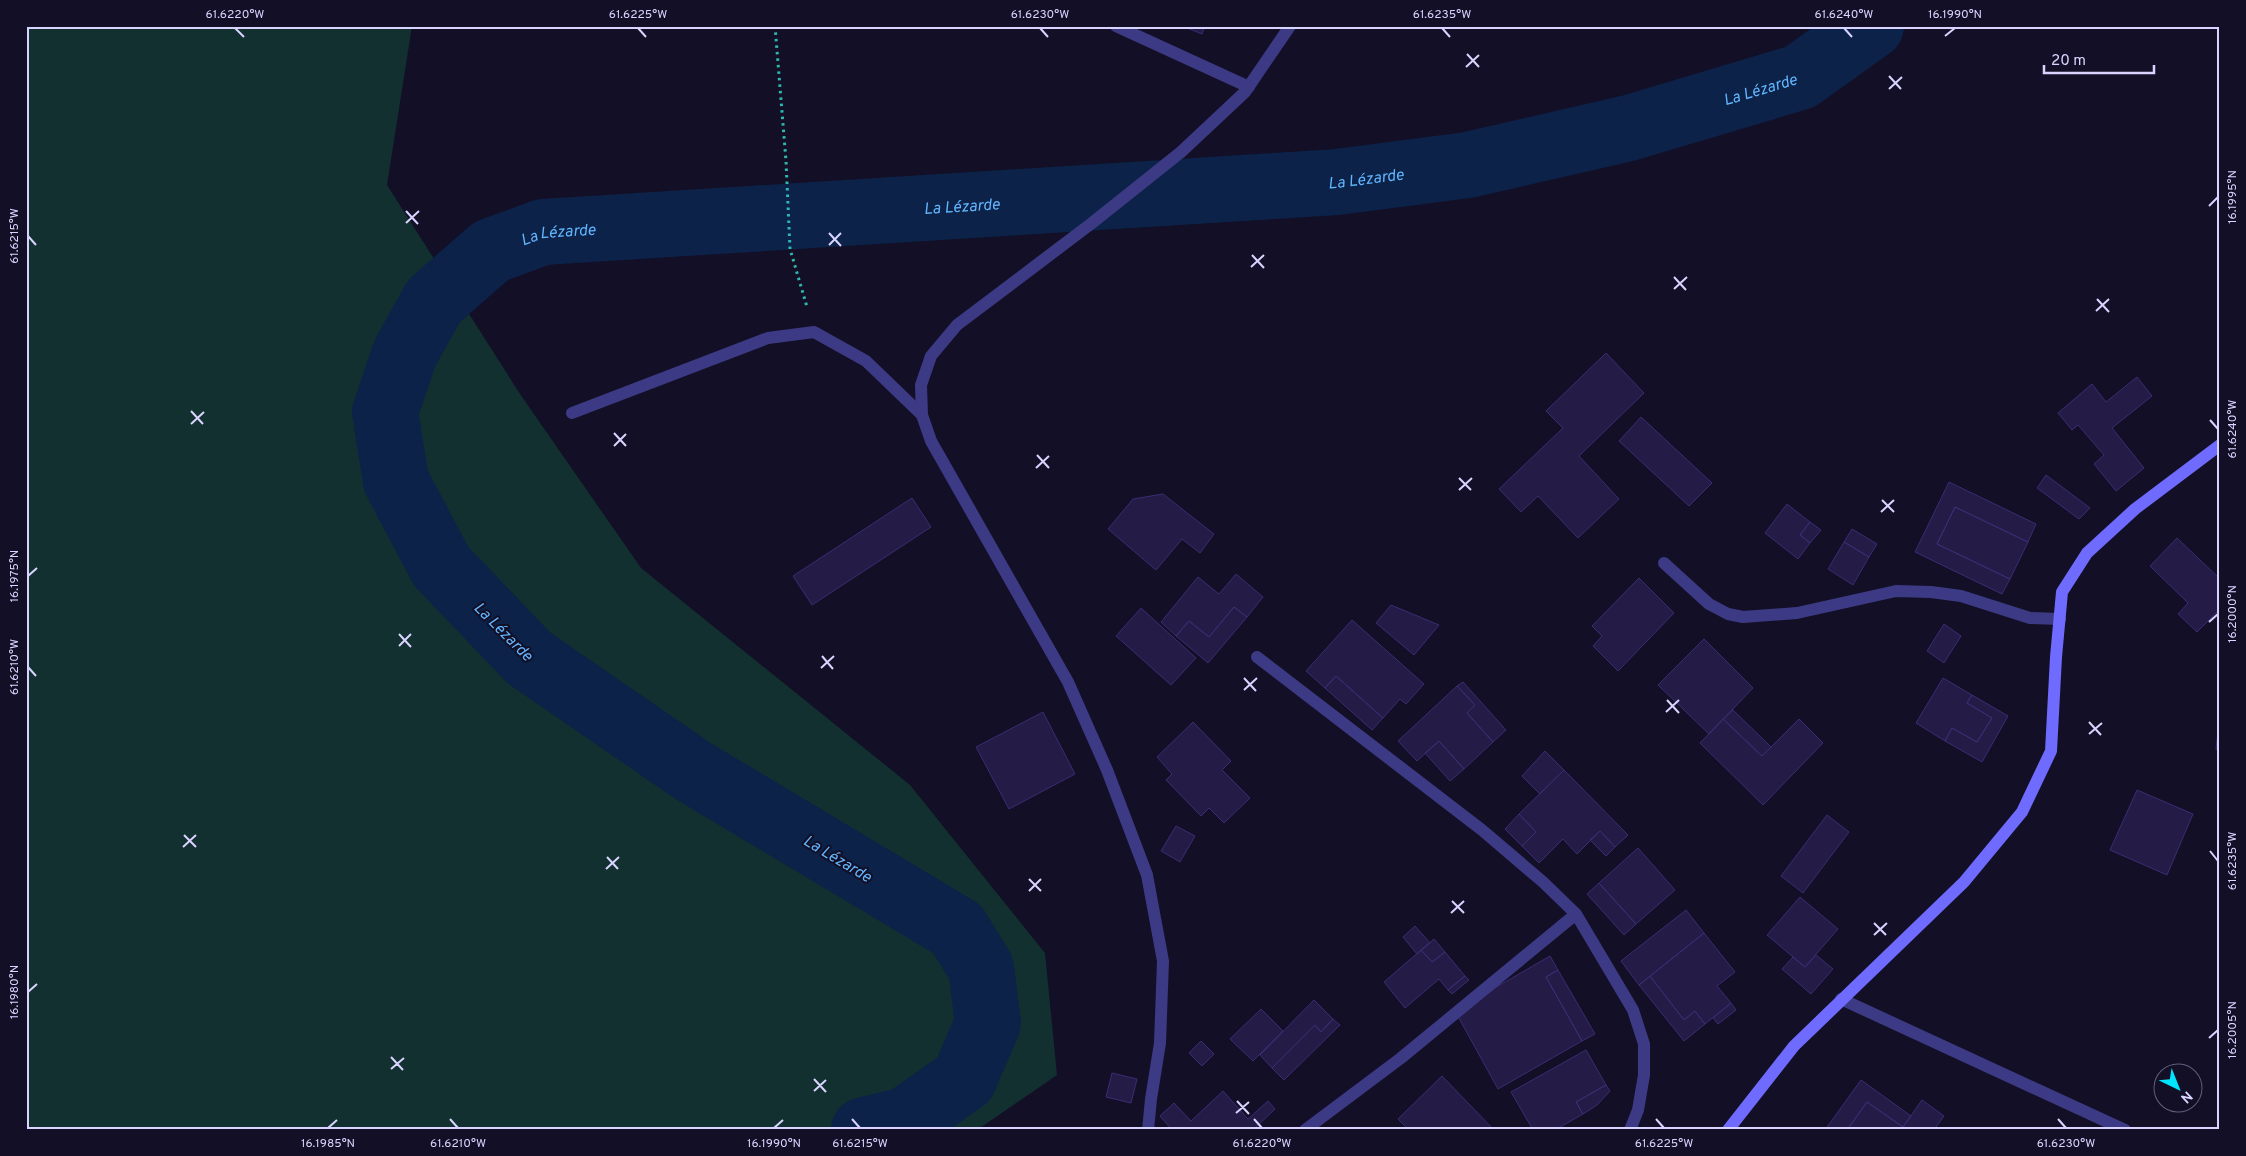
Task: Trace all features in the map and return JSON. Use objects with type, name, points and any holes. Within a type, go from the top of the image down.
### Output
[{"type":"main road","points":[[1728,1130],[1794,1046],[1840,999],[1964,882],[2022,812],[2051,751],[2062,592],[2087,553],[2135,509],[2220,445]]},
{"type":"street","points":[[1116,26],[1249,87]]},
{"type":"street","points":[[1148,1130],[1150,1099],[1160,1043],[1163,962],[1147,875],[1107,770],[1068,682],[931,441],[922,414],[921,385],[931,356],[957,325],[1092,223],[1181,152],[1249,87],[1290,26]]},
{"type":"street","points":[[572,413],[768,338],[814,332],[866,361],[922,414]]},
{"type":"street","points":[[1664,563],[1709,604],[1728,614],[1743,616],[1797,612],[1896,591],[1931,592],[1961,596],[2030,618],[2060,619]]},
{"type":"street","points":[[1257,657],[1482,830],[1543,882],[1576,914],[1633,1010],[1644,1044],[1644,1076],[1638,1110],[1630,1130]]},
{"type":"street","points":[[1305,1130],[1401,1058],[1576,914]]},
{"type":"street","points":[[1840,999],[2125,1130]]},
{"type":"path","points":[[775,26],[786,161],[790,249],[814,332]]},
{"type":"green space","points":[[26,26],[412,26],[387,185],[520,394],[641,568],[910,785],[1045,953],[1057,1075],[977,1130],[26,1130]]},
{"type":"building","points":[[1182,26],[1205,26],[1202,34]]},
{"type":"building","points":[[1606,353],[1644,393],[1579,456],[1619,499],[1578,538],[1538,496],[1521,512],[1499,489],[1563,428],[1546,411]]},
{"type":"building","points":[[2137,377],[2152,396],[2112,428],[2144,468],[2116,491],[2094,464],[2104,455],[2078,425],[2072,430],[2058,413],[2092,384],[2106,402]]},
{"type":"building","points":[[1641,417],[1712,483],[1689,506],[1619,441]]},
{"type":"building","points":[[2046,475],[2090,508],[2079,519],[2037,488]]},
{"type":"building","points":[[1949,482],[2036,524],[2028,542],[1955,507],[1937,544],[2010,579],[2002,594],[1915,552]]},
{"type":"building","points":[[1163,494],[1214,534],[1200,553],[1182,539],[1156,570],[1108,529],[1133,499]]},
{"type":"building","points":[[912,498],[931,527],[812,605],[793,576]]},
{"type":"building","points":[[1787,504],[1810,522],[1800,535],[1810,543],[1798,559],[1765,533]]},
{"type":"building","points":[[1955,507],[2028,542],[2010,579],[1937,544]]},
{"type":"building","points":[[1810,522],[1821,530],[1810,543],[1800,535]]},
{"type":"building","points":[[1852,529],[1877,544],[1869,557],[1844,542]]},
{"type":"building","points":[[2177,538],[2220,579],[2220,609],[2197,632],[2178,614],[2188,603],[2150,566]]},
{"type":"building","points":[[1844,542],[1869,557],[1853,585],[1828,569]]},
{"type":"building","points":[[1236,574],[1263,597],[1247,617],[1234,607],[1209,637],[1189,621],[1176,636],[1161,622],[1198,577],[1219,594]]},
{"type":"building","points":[[1639,578],[1674,613],[1618,671],[1593,646],[1602,636],[1592,626]]},
{"type":"building","points":[[1391,605],[1439,625],[1414,655],[1376,623]]},
{"type":"building","points":[[1234,607],[1247,617],[1208,663],[1176,636],[1189,621],[1209,637]]},
{"type":"building","points":[[1141,608],[1196,658],[1171,685],[1116,636]]},
{"type":"building","points":[[1352,620],[1424,684],[1406,704],[1400,699],[1383,718],[1336,676],[1325,688],[1306,671]]},
{"type":"building","points":[[1944,624],[1961,636],[1944,663],[1927,651]]},
{"type":"building","points":[[1704,639],[1753,688],[1709,734],[1658,685]]},
{"type":"building","points":[[1336,676],[1383,718],[1372,730],[1325,688]]},
{"type":"building","points":[[1943,678],[1972,695],[1967,703],[1992,718],[1977,742],[1952,728],[1945,741],[1916,723]]},
{"type":"building","points":[[1463,682],[1506,730],[1493,742],[1467,713],[1475,705],[1457,686]]},
{"type":"building","points":[[1457,686],[1475,705],[1467,713],[1493,742],[1464,769],[1439,741],[1417,761],[1398,741]]},
{"type":"building","points":[[1972,695],[2008,716],[1982,762],[1945,741],[1952,728],[1977,742],[1992,718],[1967,703]]},
{"type":"building","points":[[1733,710],[1771,747],[1762,756],[1723,719]]},
{"type":"building","points":[[1043,712],[1075,774],[1009,809],[976,747]]},
{"type":"building","points":[[1723,719],[1762,756],[1799,719],[1823,743],[1763,805],[1700,743]]},
{"type":"building","points":[[1193,722],[1231,761],[1222,770],[1250,798],[1224,823],[1209,808],[1201,816],[1166,780],[1172,774],[1157,757]]},
{"type":"building","points":[[2220,723],[2220,750],[2216,749]]},
{"type":"building","points":[[1439,741],[1464,769],[1450,781],[1425,753]]},
{"type":"building","points":[[1545,751],[1564,770],[1540,794],[1522,776]]},
{"type":"building","points":[[1564,770],[1628,835],[1615,847],[1600,831],[1577,854],[1563,839],[1539,863],[1522,846],[1536,832],[1519,814]]},
{"type":"building","points":[[2137,790],[2193,814],[2167,875],[2110,850]]},
{"type":"building","points":[[1519,814],[1536,832],[1522,846],[1505,829]]},
{"type":"building","points":[[1827,815],[1849,832],[1803,893],[1781,876]]},
{"type":"building","points":[[1176,826],[1195,836],[1180,862],[1161,851]]},
{"type":"building","points":[[1600,831],[1615,847],[1606,856],[1590,840]]},
{"type":"building","points":[[1638,848],[1675,890],[1636,924],[1599,883]]},
{"type":"building","points":[[1599,883],[1636,924],[1624,935],[1587,894]]},
{"type":"building","points":[[1800,897],[1838,929],[1805,967],[1767,935]]},
{"type":"building","points":[[1686,910],[1704,933],[1639,985],[1621,961]]},
{"type":"building","points":[[1415,926],[1430,943],[1417,954],[1403,937]]},
{"type":"building","points":[[1704,933],[1735,972],[1717,986],[1731,1003],[1705,1024],[1695,1011],[1684,1020],[1650,976]]},
{"type":"building","points":[[1434,939],[1445,952],[1432,962],[1421,950]]},
{"type":"building","points":[[1421,950],[1432,962],[1445,952],[1465,976],[1448,990],[1439,979],[1405,1008],[1384,982]]},
{"type":"building","points":[[1816,955],[1833,969],[1811,994],[1782,969],[1793,957],[1805,967]]},
{"type":"building","points":[[1550,956],[1558,970],[1546,977],[1582,1041],[1498,1089],[1455,1011]]},
{"type":"building","points":[[1558,970],[1595,1034],[1582,1041],[1546,977]]},
{"type":"building","points":[[1465,976],[1469,980],[1452,994],[1448,990]]},
{"type":"building","points":[[1650,976],[1684,1020],[1695,1011],[1705,1024],[1684,1041],[1639,985]]},
{"type":"building","points":[[1314,1000],[1333,1019],[1321,1032],[1315,1025],[1272,1068],[1260,1055]]},
{"type":"building","points":[[1731,1003],[1736,1010],[1718,1024],[1713,1018]]},
{"type":"building","points":[[1261,1009],[1283,1031],[1253,1061],[1230,1039]]},
{"type":"building","points":[[1333,1019],[1340,1025],[1284,1080],[1272,1068],[1315,1025],[1321,1032]]},
{"type":"building","points":[[1201,1041],[1214,1054],[1202,1066],[1189,1053]]},
{"type":"building","points":[[1586,1050],[1606,1085],[1576,1102],[1583,1114],[1555,1130],[1533,1130],[1511,1092]]},
{"type":"building","points":[[1112,1073],[1137,1079],[1131,1103],[1106,1097]]},
{"type":"building","points":[[1442,1076],[1494,1130],[1409,1130],[1398,1119]]},
{"type":"building","points":[[1861,1080],[1911,1116],[1903,1127],[1867,1102],[1847,1130],[1825,1130]]},
{"type":"building","points":[[1606,1085],[1610,1091],[1597,1105],[1583,1114],[1576,1102]]},
{"type":"building","points":[[1223,1091],[1248,1119],[1268,1101],[1275,1109],[1253,1130],[1238,1128],[1237,1130],[1172,1130],[1160,1116],[1174,1103],[1191,1121]]},
{"type":"building","points":[[1922,1100],[1944,1116],[1934,1130],[1847,1130],[1867,1102],[1903,1127]]},
{"type":"waterway","name":"La Lézarde","points":[[864,1130],[906,1120],[964,1079],[988,1023],[981,968],[957,929],[693,771],[529,658],[441,566],[396,481],[385,412],[405,353],[434,301],[491,251],[543,232],[1337,182],[1468,165],[1629,128],[1800,77],[1871,26]]}]
